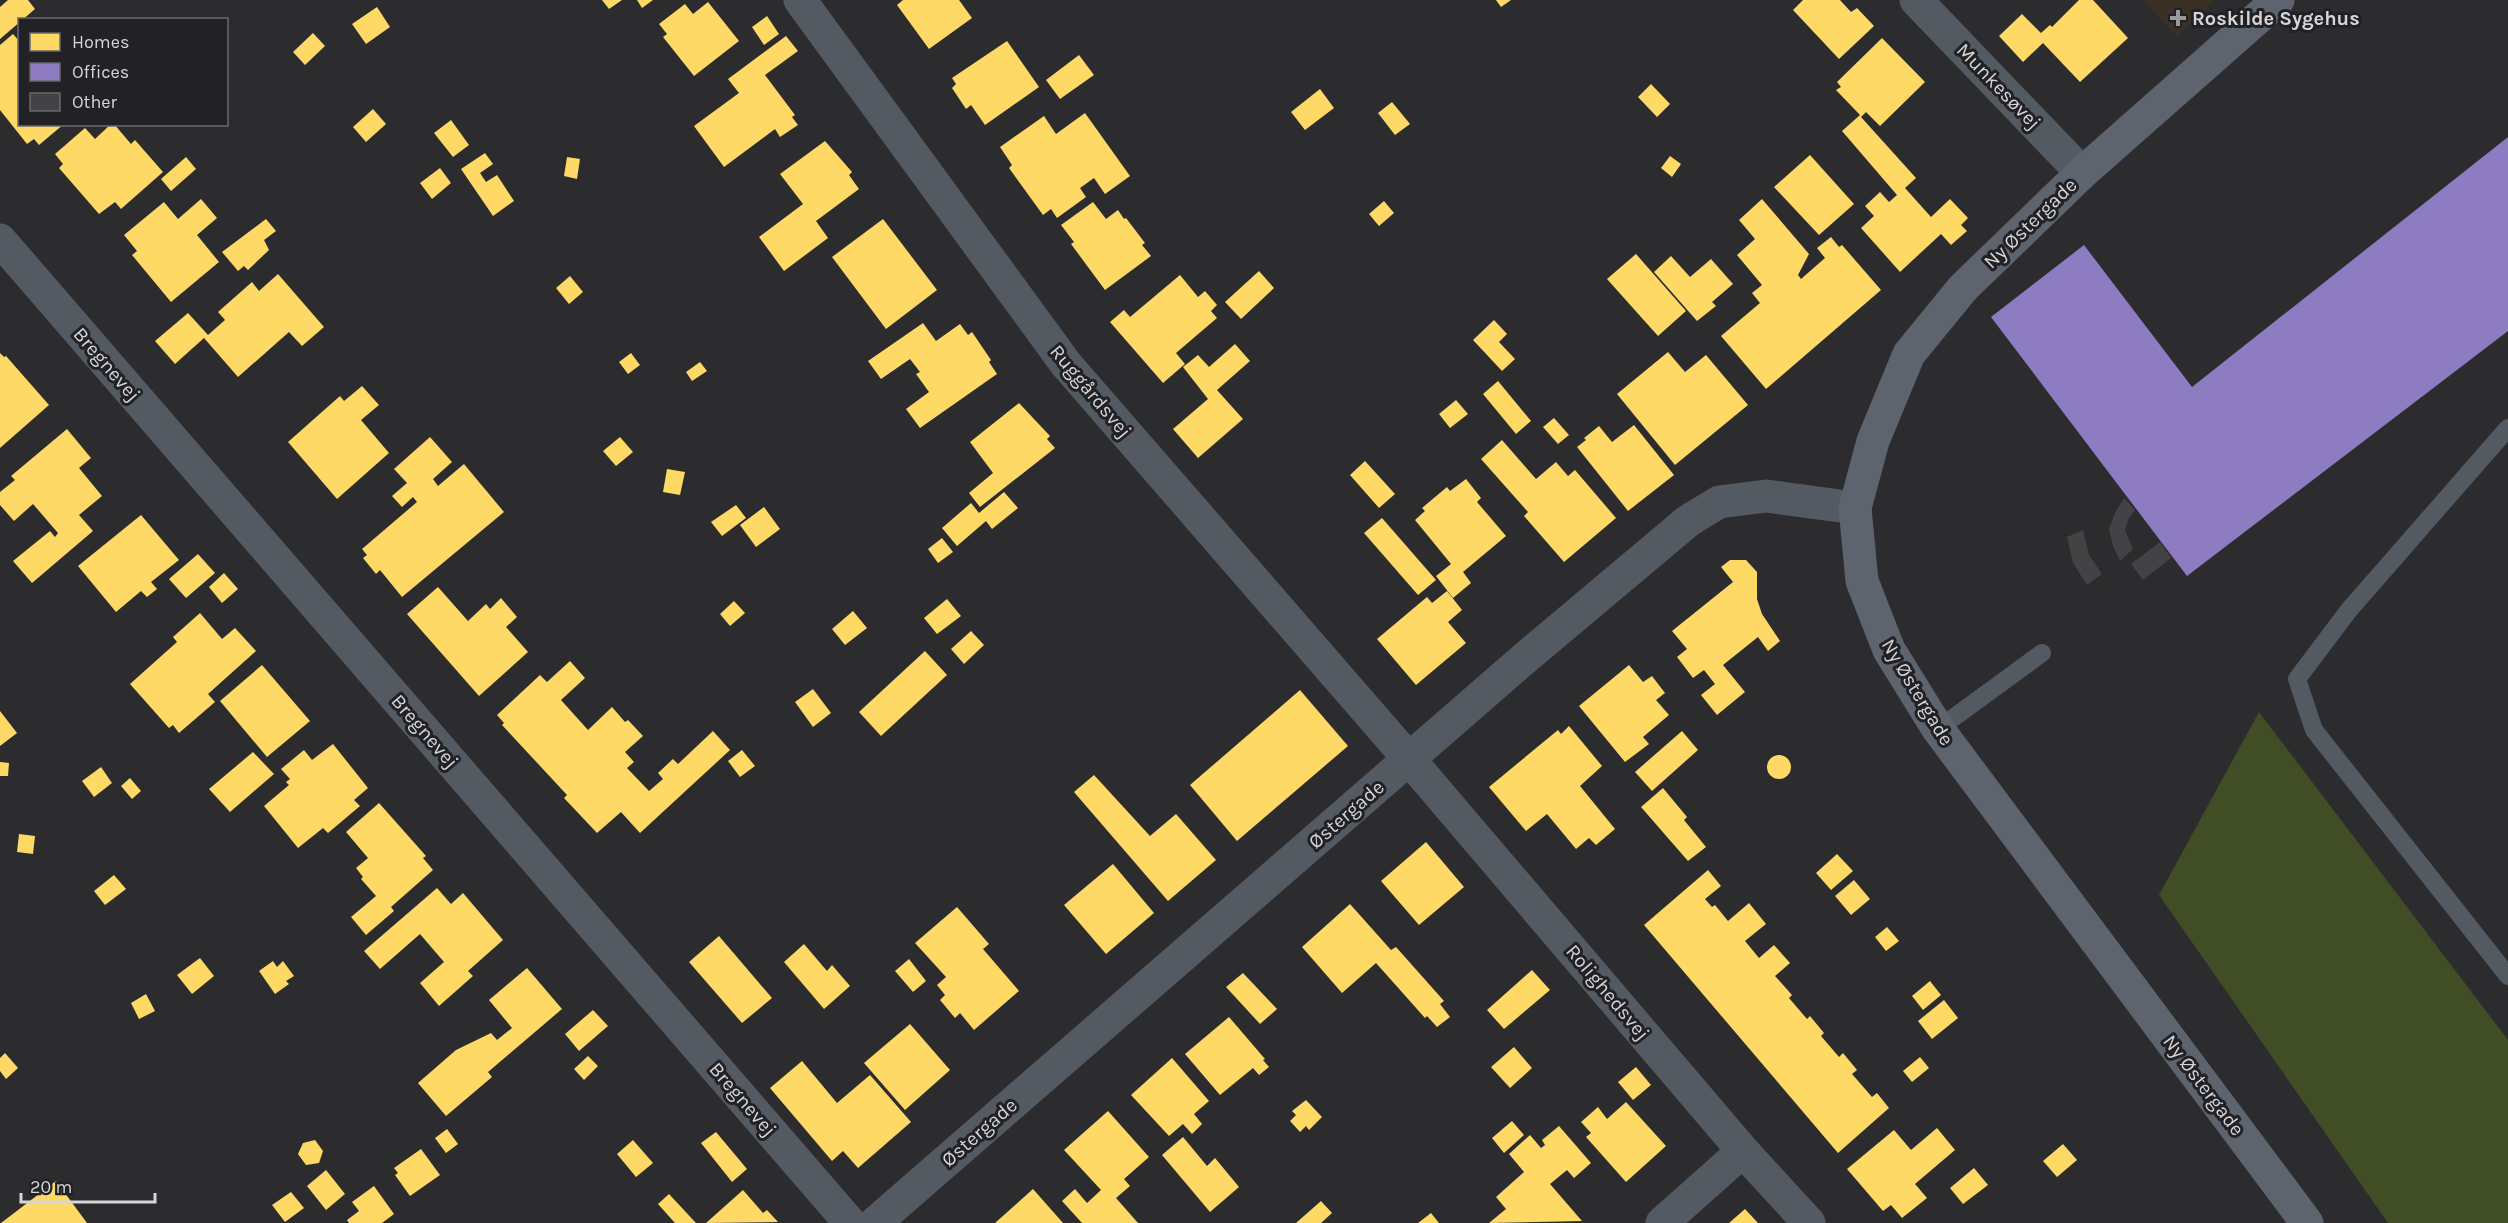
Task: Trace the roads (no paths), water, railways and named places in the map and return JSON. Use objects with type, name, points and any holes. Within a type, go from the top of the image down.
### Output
[{"type":"main road","name":"Ny Østergade","points":[[2278,0],[2082,173],[1963,288],[1909,354],[1874,441],[1855,508],[1862,581],[1889,650],[1938,729],[2307,1223]]},
{"type":"street","name":"Ruggårdsvej","points":[[800,0],[1066,364],[1409,759]]},
{"type":"street","name":"Munkesøvej","points":[[1916,0],[2082,173]]},
{"type":"street","name":"Bregnevej","points":[[0,240],[850,1223]]},
{"type":"street","name":"Østergade","points":[[875,1223],[1659,543],[1688,521],[1719,502],[1766,496],[1855,508]]},
{"type":"street","name":"Rolighedsvej","points":[[1409,759],[1743,1150],[1809,1223]]},
{"type":"street","points":[[1662,1223],[1743,1150]]},
{"type":"lane","points":[[2508,428],[2349,610],[2297,679],[2314,730],[2508,976]]},
{"type":"lane","points":[[1938,729],[2042,653]]},
{"type":"place","name":"Roskilde Sygehus","points":[[2178,18]]}]
